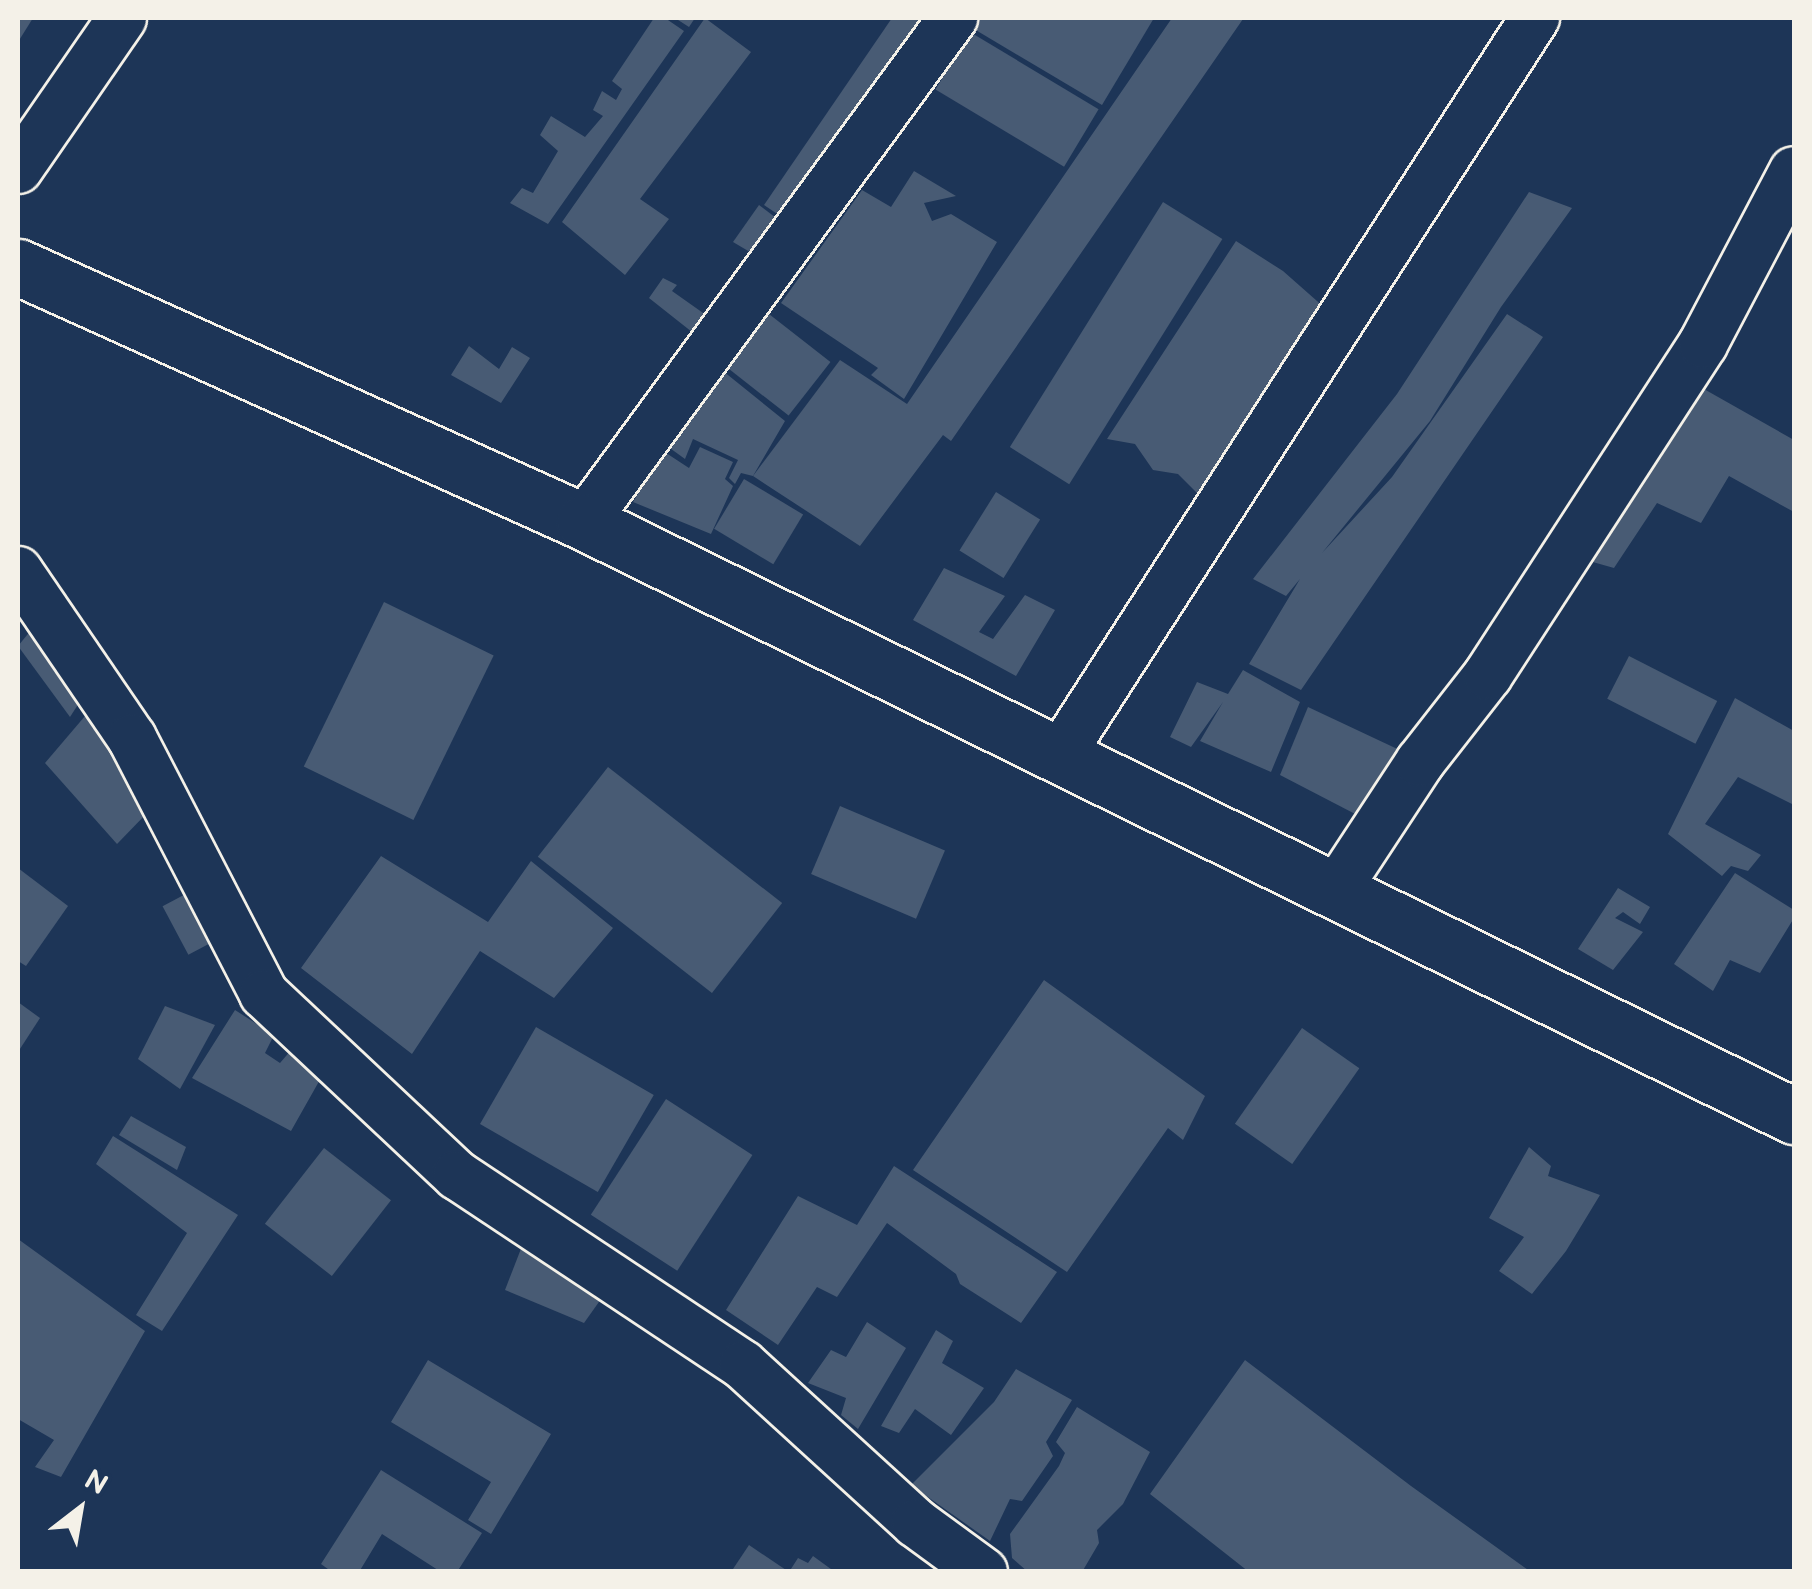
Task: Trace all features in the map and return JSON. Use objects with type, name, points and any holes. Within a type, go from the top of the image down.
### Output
[{"type":"main road","points":[[18,267],[584,522],[1334,894],[1794,1116]]},
{"type":"street","points":[[18,170],[122,18]]},
{"type":"street","points":[[584,522],[953,18]]},
{"type":"street","points":[[1060,755],[1535,18]]},
{"type":"street","points":[[1334,894],[1420,762],[1488,674],[1704,344],[1794,171]]},
{"type":"street","points":[[18,571],[132,738],[264,994],[457,1175],[742,1366],[916,1522],[983,1572]]},
{"type":"building","points":[[18,18],[33,18],[18,42]]},
{"type":"building","points":[[654,18],[665,18],[684,31],[548,224],[510,203],[522,188],[533,193],[558,151],[540,135],[551,116],[585,137],[603,116],[593,110],[602,91],[616,100],[622,89],[612,81]]},
{"type":"building","points":[[675,18],[695,18],[689,27]]},
{"type":"building","points":[[705,18],[751,52],[640,199],[669,219],[625,275],[562,222]]},
{"type":"building","points":[[892,18],[956,18],[807,234],[764,205]]},
{"type":"building","points":[[980,18],[1154,18],[1102,105],[974,29]]},
{"type":"building","points":[[1172,18],[1243,19],[951,441],[943,435],[860,546],[753,476],[840,360],[907,404]]},
{"type":"building","points":[[970,32],[1099,109],[1064,167],[935,89]]},
{"type":"building","points":[[914,171],[956,196],[924,203],[932,221],[951,214],[997,242],[904,399],[871,375],[878,368],[781,303],[862,190],[891,207]]},
{"type":"building","points":[[1529,192],[1572,208],[1501,307],[1430,421],[1322,553],[1392,477],[1507,314],[1543,337],[1301,690],[1249,664],[1300,579],[1286,596],[1253,579],[1397,394]]},
{"type":"building","points":[[1163,202],[1222,239],[1069,484],[1010,447]]},
{"type":"building","points":[[759,205],[801,237],[755,255],[733,242]]},
{"type":"building","points":[[1236,241],[1283,271],[1334,316],[1204,500],[1178,474],[1153,470],[1135,444],[1107,439]]},
{"type":"building","points":[[663,278],[677,285],[672,291],[730,332],[716,351],[649,298]]},
{"type":"building","points":[[769,314],[830,362],[789,416],[727,368]]},
{"type":"building","points":[[469,346],[499,369],[512,347],[530,358],[501,403],[451,375]]},
{"type":"building","points":[[723,371],[785,421],[753,476],[741,473],[735,484],[729,478],[738,460],[693,439],[685,459],[667,446]]},
{"type":"building","points":[[1688,380],[1794,440],[1794,512],[1729,476],[1701,523],[1657,503],[1614,568],[1575,557]]},
{"type":"building","points":[[700,447],[733,462],[725,479],[733,486],[711,534],[633,502],[663,451],[689,468]]},
{"type":"building","points":[[744,479],[803,515],[773,564],[714,529]]},
{"type":"building","points":[[996,492],[1040,520],[1004,578],[959,551]]},
{"type":"building","points":[[944,568],[1005,596],[979,632],[993,639],[1025,595],[1055,610],[1016,676],[913,620]]},
{"type":"building","points":[[384,602],[494,655],[413,820],[304,766]]},
{"type":"building","points":[[32,629],[81,700],[70,717],[18,646]]},
{"type":"building","points":[[1629,656],[1717,701],[1695,744],[1607,699]]},
{"type":"building","points":[[1243,670],[1300,702],[1271,772],[1200,741],[1223,702],[1191,747],[1170,737],[1197,682],[1228,694]]},
{"type":"building","points":[[1735,698],[1794,731],[1794,805],[1738,777],[1705,824],[1761,855],[1748,871],[1731,866],[1722,876],[1668,834]]},
{"type":"building","points":[[1308,707],[1408,754],[1359,816],[1280,775]]},
{"type":"building","points":[[91,709],[148,812],[117,844],[45,763]]},
{"type":"building","points":[[608,767],[782,903],[712,993],[538,857]]},
{"type":"building","points":[[840,806],[945,851],[916,919],[811,874]]},
{"type":"building","points":[[381,856],[488,922],[531,861],[613,928],[554,998],[480,951],[412,1054],[301,968]]},
{"type":"building","points":[[18,868],[68,906],[26,966],[18,961]]},
{"type":"building","points":[[1735,873],[1794,910],[1794,918],[1760,973],[1730,960],[1713,991],[1674,964]]},
{"type":"building","points":[[197,888],[223,937],[188,955],[163,906]]},
{"type":"building","points":[[1618,888],[1650,907],[1640,924],[1623,912],[1615,918],[1643,932],[1613,970],[1578,949]]},
{"type":"building","points":[[1044,980],[1205,1096],[1183,1140],[1168,1128],[1067,1272],[913,1170]]},
{"type":"building","points":[[18,1002],[40,1018],[18,1052]]},
{"type":"building","points":[[165,1006],[215,1025],[180,1089],[138,1059]]},
{"type":"building","points":[[235,1010],[274,1035],[265,1053],[280,1063],[292,1049],[326,1069],[291,1131],[192,1078]]},
{"type":"building","points":[[536,1027],[654,1095],[598,1192],[480,1124]]},
{"type":"building","points":[[1302,1028],[1359,1068],[1292,1164],[1235,1124]]},
{"type":"building","points":[[666,1099],[752,1155],[677,1271],[591,1215]]},
{"type":"building","points":[[131,1116],[186,1147],[177,1170],[119,1135]]},
{"type":"building","points":[[113,1136],[238,1215],[162,1331],[136,1315],[187,1233],[96,1164]]},
{"type":"building","points":[[1529,1147],[1551,1166],[1548,1176],[1600,1195],[1566,1251],[1532,1294],[1499,1271],[1524,1237],[1489,1218]]},
{"type":"building","points":[[324,1148],[391,1200],[332,1276],[265,1224]]},
{"type":"building","points":[[894,1166],[1057,1272],[1021,1323],[960,1284],[956,1274],[887,1223],[837,1297],[817,1287],[778,1345],[726,1310],[798,1196],[857,1225]]},
{"type":"building","points":[[18,1239],[145,1331],[61,1477],[35,1467],[54,1440],[18,1419]]},
{"type":"building","points":[[524,1241],[606,1292],[584,1323],[505,1290]]},
{"type":"building","points":[[867,1322],[906,1348],[858,1429],[841,1415],[846,1398],[808,1383],[831,1350],[846,1357]]},
{"type":"building","points":[[936,1330],[953,1341],[942,1363],[984,1388],[951,1435],[915,1409],[899,1433],[881,1426]]},
{"type":"building","points":[[428,1360],[551,1434],[491,1534],[468,1520],[491,1482],[391,1422]]},
{"type":"building","points":[[1245,1360],[1531,1572],[1249,1572],[1150,1494]]},
{"type":"building","points":[[1016,1369],[1072,1400],[1046,1442],[1053,1456],[1022,1501],[1010,1499],[990,1541],[911,1485],[994,1402]]},
{"type":"building","points":[[1077,1407],[1150,1452],[1123,1504],[1097,1530],[1099,1543],[1082,1572],[1028,1572],[1012,1558],[1010,1534],[1059,1466],[1065,1453],[1056,1442]]},
{"type":"building","points":[[381,1470],[482,1533],[457,1572],[441,1572],[382,1534],[359,1572],[332,1572],[321,1564]]},
{"type":"building","points":[[749,1545],[789,1572],[731,1572]]},
{"type":"building","points":[[813,1556],[835,1572],[789,1572],[798,1558],[808,1563]]}]
